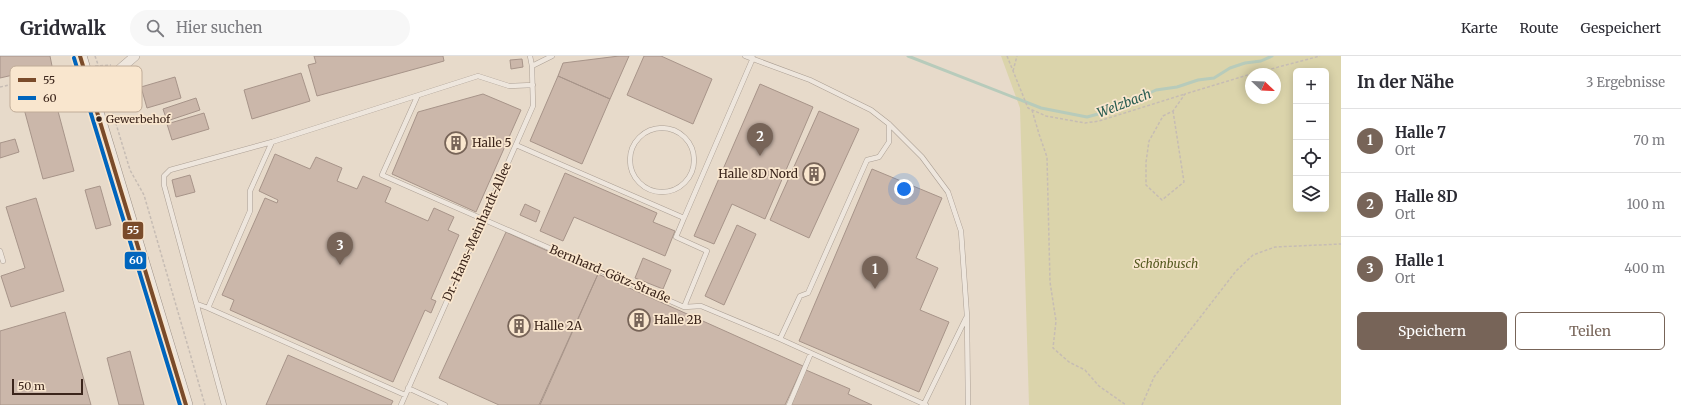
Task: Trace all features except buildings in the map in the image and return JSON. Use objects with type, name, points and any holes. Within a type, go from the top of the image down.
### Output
[{"type":"main road","points":[[80,56],[83,66]]},
{"type":"main road","points":[[97,112],[186,405]]},
{"type":"street","points":[[125,66],[135,56]]},
{"type":"lane","name":"Dr.-Hans-Meinhardt-Allee","points":[[401,405],[534,106],[530,56]]},
{"type":"lane","points":[[532,66],[552,56]]},
{"type":"lane","points":[[745,56],[810,80],[871,110],[889,124],[922,156],[948,192],[961,232],[967,316],[968,405]]},
{"type":"lane","points":[[684,307],[707,251],[676,237],[753,58]]},
{"type":"lane","points":[[224,405],[164,185],[164,176],[170,170],[272,142],[417,97],[478,76],[509,86],[533,86]]},
{"type":"lane","name":"Bernhard-Götz-Straße","points":[[417,97],[382,176],[684,307],[701,306],[780,339],[925,405]]},
{"type":"lane","points":[[780,339],[800,296],[808,293],[867,160],[879,157],[889,142],[889,124]]},
{"type":"lane","points":[[670,127],[688,138],[695,155],[693,172],[683,186],[666,193],[648,190],[635,179],[629,162],[634,142],[649,129],[670,127]]},
{"type":"lane","points":[[208,308],[250,211],[250,192],[272,142]]},
{"type":"lane","points":[[516,145],[684,218]]},
{"type":"lane","points":[[0,251],[2,261]]},
{"type":"lane","points":[[197,304],[405,395]]},
{"type":"lane","points":[[925,405],[967,316]]},
{"type":"lane","points":[[788,405],[811,353]]},
{"type":"lane","points":[[408,388],[445,405]]},
{"type":"path","points":[[95,56],[98,65]]},
{"type":"path","points":[[1007,56],[1028,108],[1046,116],[1085,123],[1099,121],[1245,76]]},
{"type":"path","points":[[1013,71],[1017,56]]},
{"type":"path","points":[[1274,68],[1320,56]]},
{"type":"path","points":[[94,66],[113,66]]},
{"type":"path","points":[[0,87],[10,85]]},
{"type":"path","points":[[1173,111],[1184,182],[1162,200],[1146,186],[1146,162],[1149,141],[1163,116],[1173,111],[1186,94]]},
{"type":"path","points":[[1032,110],[1047,157],[1050,282],[1056,321],[1053,348],[1069,362],[1085,370],[1099,386],[1126,405]]},
{"type":"path","points":[[112,112],[130,170],[144,195],[205,405]]},
{"type":"path","points":[[1142,405],[1154,377],[1236,271],[1253,255],[1275,247],[1341,244]]},
{"type":"green space","name":"Schönbusch","points":[[1001,56],[1341,56],[1341,405],[1029,405],[1020,108]]},
{"type":"waterway","name":"Welzbach","points":[[908,56],[1041,108],[1087,117],[1113,110],[1156,90],[1177,87],[1198,80],[1214,78],[1230,68],[1245,63],[1261,61],[1272,56]]},
{"type":"transit line","name":"55","points":[[80,56],[83,66]]},
{"type":"transit line","name":"60","points":[[74,58],[76,66]]},
{"type":"transit line","name":"60","points":[[90,112],[180,405]]},
{"type":"transit line","name":"55","points":[[97,112],[186,405]]},
{"type":"place","name":"Gewerbehof","points":[[99,119]]},
{"type":"place","name":"Halle 5","points":[[456,143]]},
{"type":"place","name":"Halle 8D","points":[[760,156]]},
{"type":"place","name":"Halle 8D Nord","points":[[814,174]]},
{"type":"place","name":"Halle 1","points":[[340,265]]},
{"type":"place","name":"Halle 7","points":[[875,289]]},
{"type":"place","name":"Halle 2B","points":[[639,320]]},
{"type":"place","name":"Halle 2A","points":[[519,326]]}]
